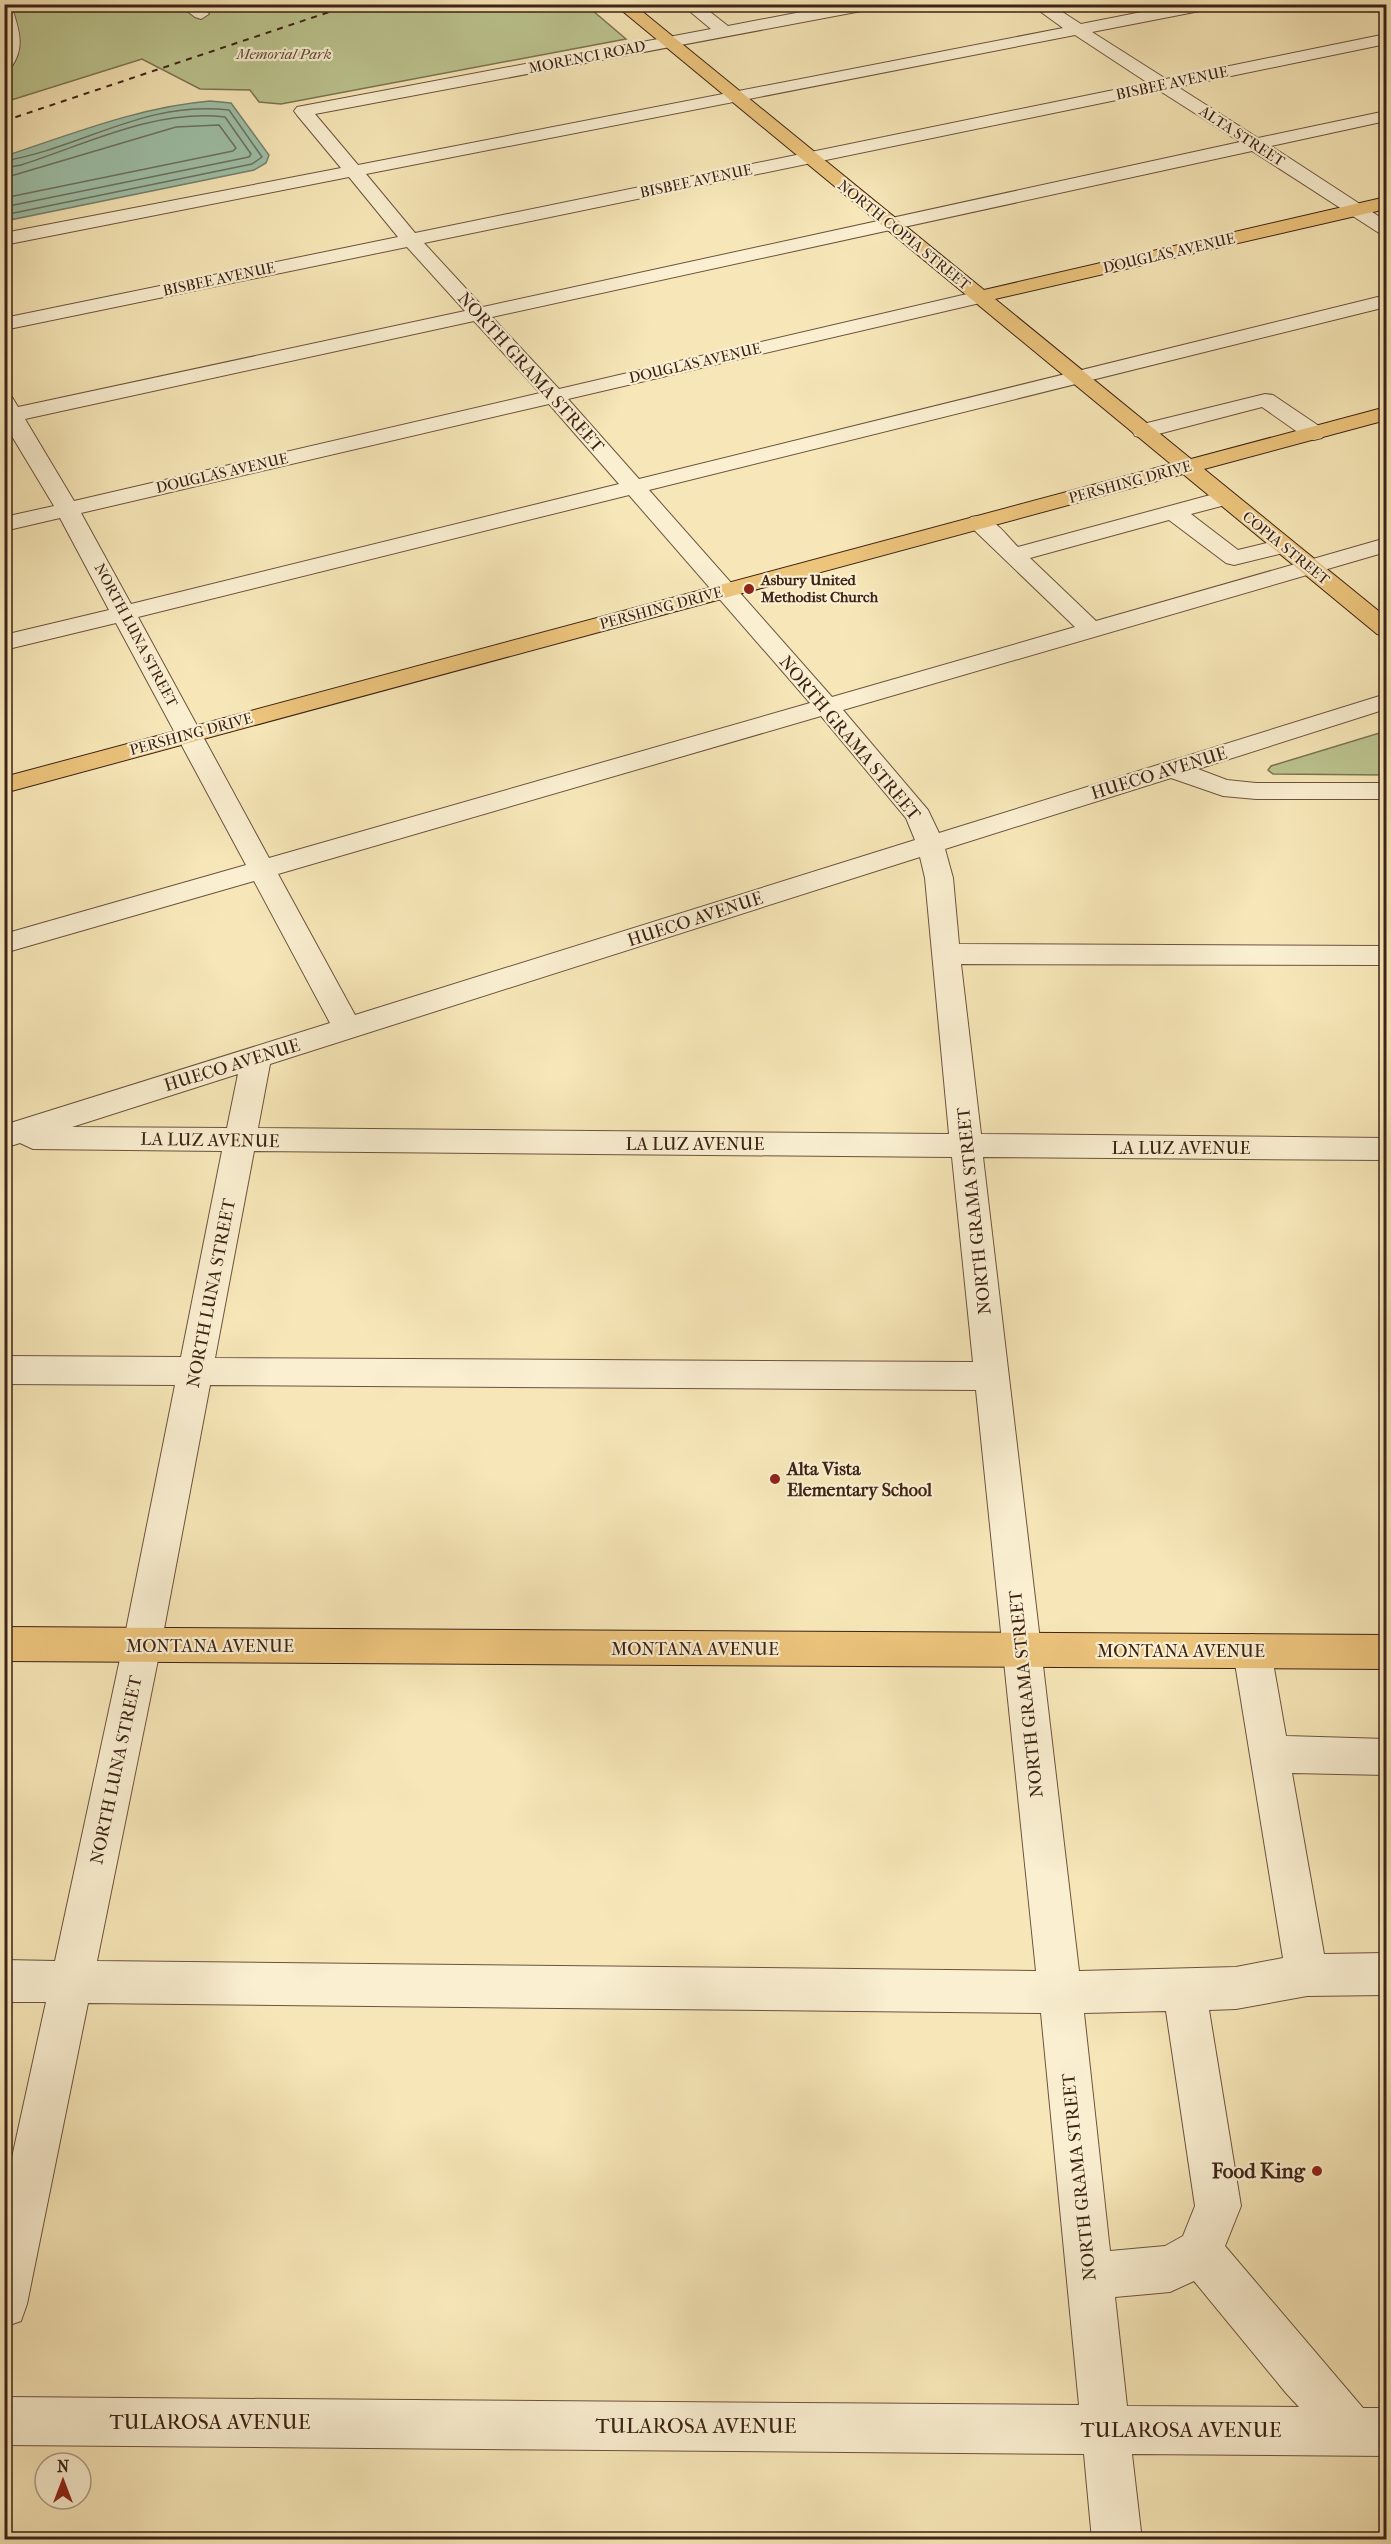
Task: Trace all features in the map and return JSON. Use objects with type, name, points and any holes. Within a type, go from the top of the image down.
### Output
[{"type":"main road","name":"NORTH COPIA STREET","points":[[622,4],[1186,466]]},
{"type":"main road","name":"DOUGLAS AVENUE","points":[[980,297],[1386,203]]},
{"type":"main road","name":"PERSHING DRIVE","points":[[4,785],[1386,413]]},
{"type":"main road","name":"COPIA STREET","points":[[1186,466],[1386,629]]},
{"type":"main road","name":"MONTANA AVENUE","points":[[4,1644],[1386,1652]]},
{"type":"street","points":[[4,65],[14,49],[5,10],[11,4]]},
{"type":"street","points":[[186,4],[201,14]]},
{"type":"street","points":[[688,4],[724,31]]},
{"type":"street","name":"MORENCI ROAD","points":[[303,111],[872,4]]},
{"type":"street","name":"ALTA STREET","points":[[1038,4],[1386,229]]},
{"type":"street","points":[[4,239],[1210,4]]},
{"type":"street","name":"BISBEE AVENUE","points":[[4,324],[1386,39]]},
{"type":"street","name":"NORTH GRAMA STREET","points":[[303,111],[410,239],[554,396],[826,706],[918,816],[930,844],[939,878],[945,954],[1060,1992],[1117,2540]]},
{"type":"street","points":[[7,412],[478,313],[1386,116]]},
{"type":"street","name":"DOUGLAS AVENUE","points":[[4,524],[980,297]]},
{"type":"street","points":[[4,643],[1386,301]]},
{"type":"street","points":[[1143,431],[1264,400],[1314,432]]},
{"type":"street","name":"NORTH LUNA STREET","points":[[7,412],[68,509],[348,1029]]},
{"type":"street","points":[[1014,555],[1225,498]]},
{"type":"street","points":[[1173,512],[1266,581]]},
{"type":"street","points":[[980,522],[1092,630]]},
{"type":"street","points":[[4,944],[1386,545]]},
{"type":"street","points":[[1234,558],[1284,546]]},
{"type":"street","name":"HUECO AVENUE","points":[[4,1137],[1386,701]]},
{"type":"street","points":[[1173,769],[1223,788],[1256,791],[1386,792]]},
{"type":"street","points":[[945,954],[1386,955]]},
{"type":"street","name":"NORTH LUNA STREET","points":[[4,2304],[142,1646],[256,1058]]},
{"type":"street","name":"LA LUZ AVENUE","points":[[4,1137],[241,1141],[1386,1149]]},
{"type":"street","points":[[4,1370],[992,1376]]},
{"type":"street","points":[[1252,1652],[1307,1975]]},
{"type":"street","points":[[1269,1754],[1386,1757]]},
{"type":"street","points":[[4,1981],[1060,1992],[1236,1988],[1307,1975],[1386,1974]]},
{"type":"street","points":[[1090,2276],[1170,2269],[1200,2252],[1218,2206],[1184,1989]]},
{"type":"street","points":[[1200,2252],[1295,2367],[1369,2431]]},
{"type":"street","name":"TULAROSA AVENUE","points":[[4,2421],[1369,2431]]},
{"type":"green space","name":"Memorial Park","points":[[4,5],[586,5],[626,39],[281,104],[259,102],[250,90],[200,89],[142,59],[5,102]]},
{"type":"green space","points":[[1386,731],[1386,775],[1273,774],[1268,770],[1271,766]]},
{"type":"water","points":[[210,101],[231,103],[269,155],[266,163],[254,170],[5,221],[5,156],[132,115]]},
{"type":"railway","points":[[4,121],[353,4]]},
{"type":"place","name":"Asbury United Methodist Church","points":[[749,589]]},
{"type":"place","name":"Alta Vista Elementary School","points":[[775,1479]]},
{"type":"place","name":"Food King","points":[[1317,2171]]}]
